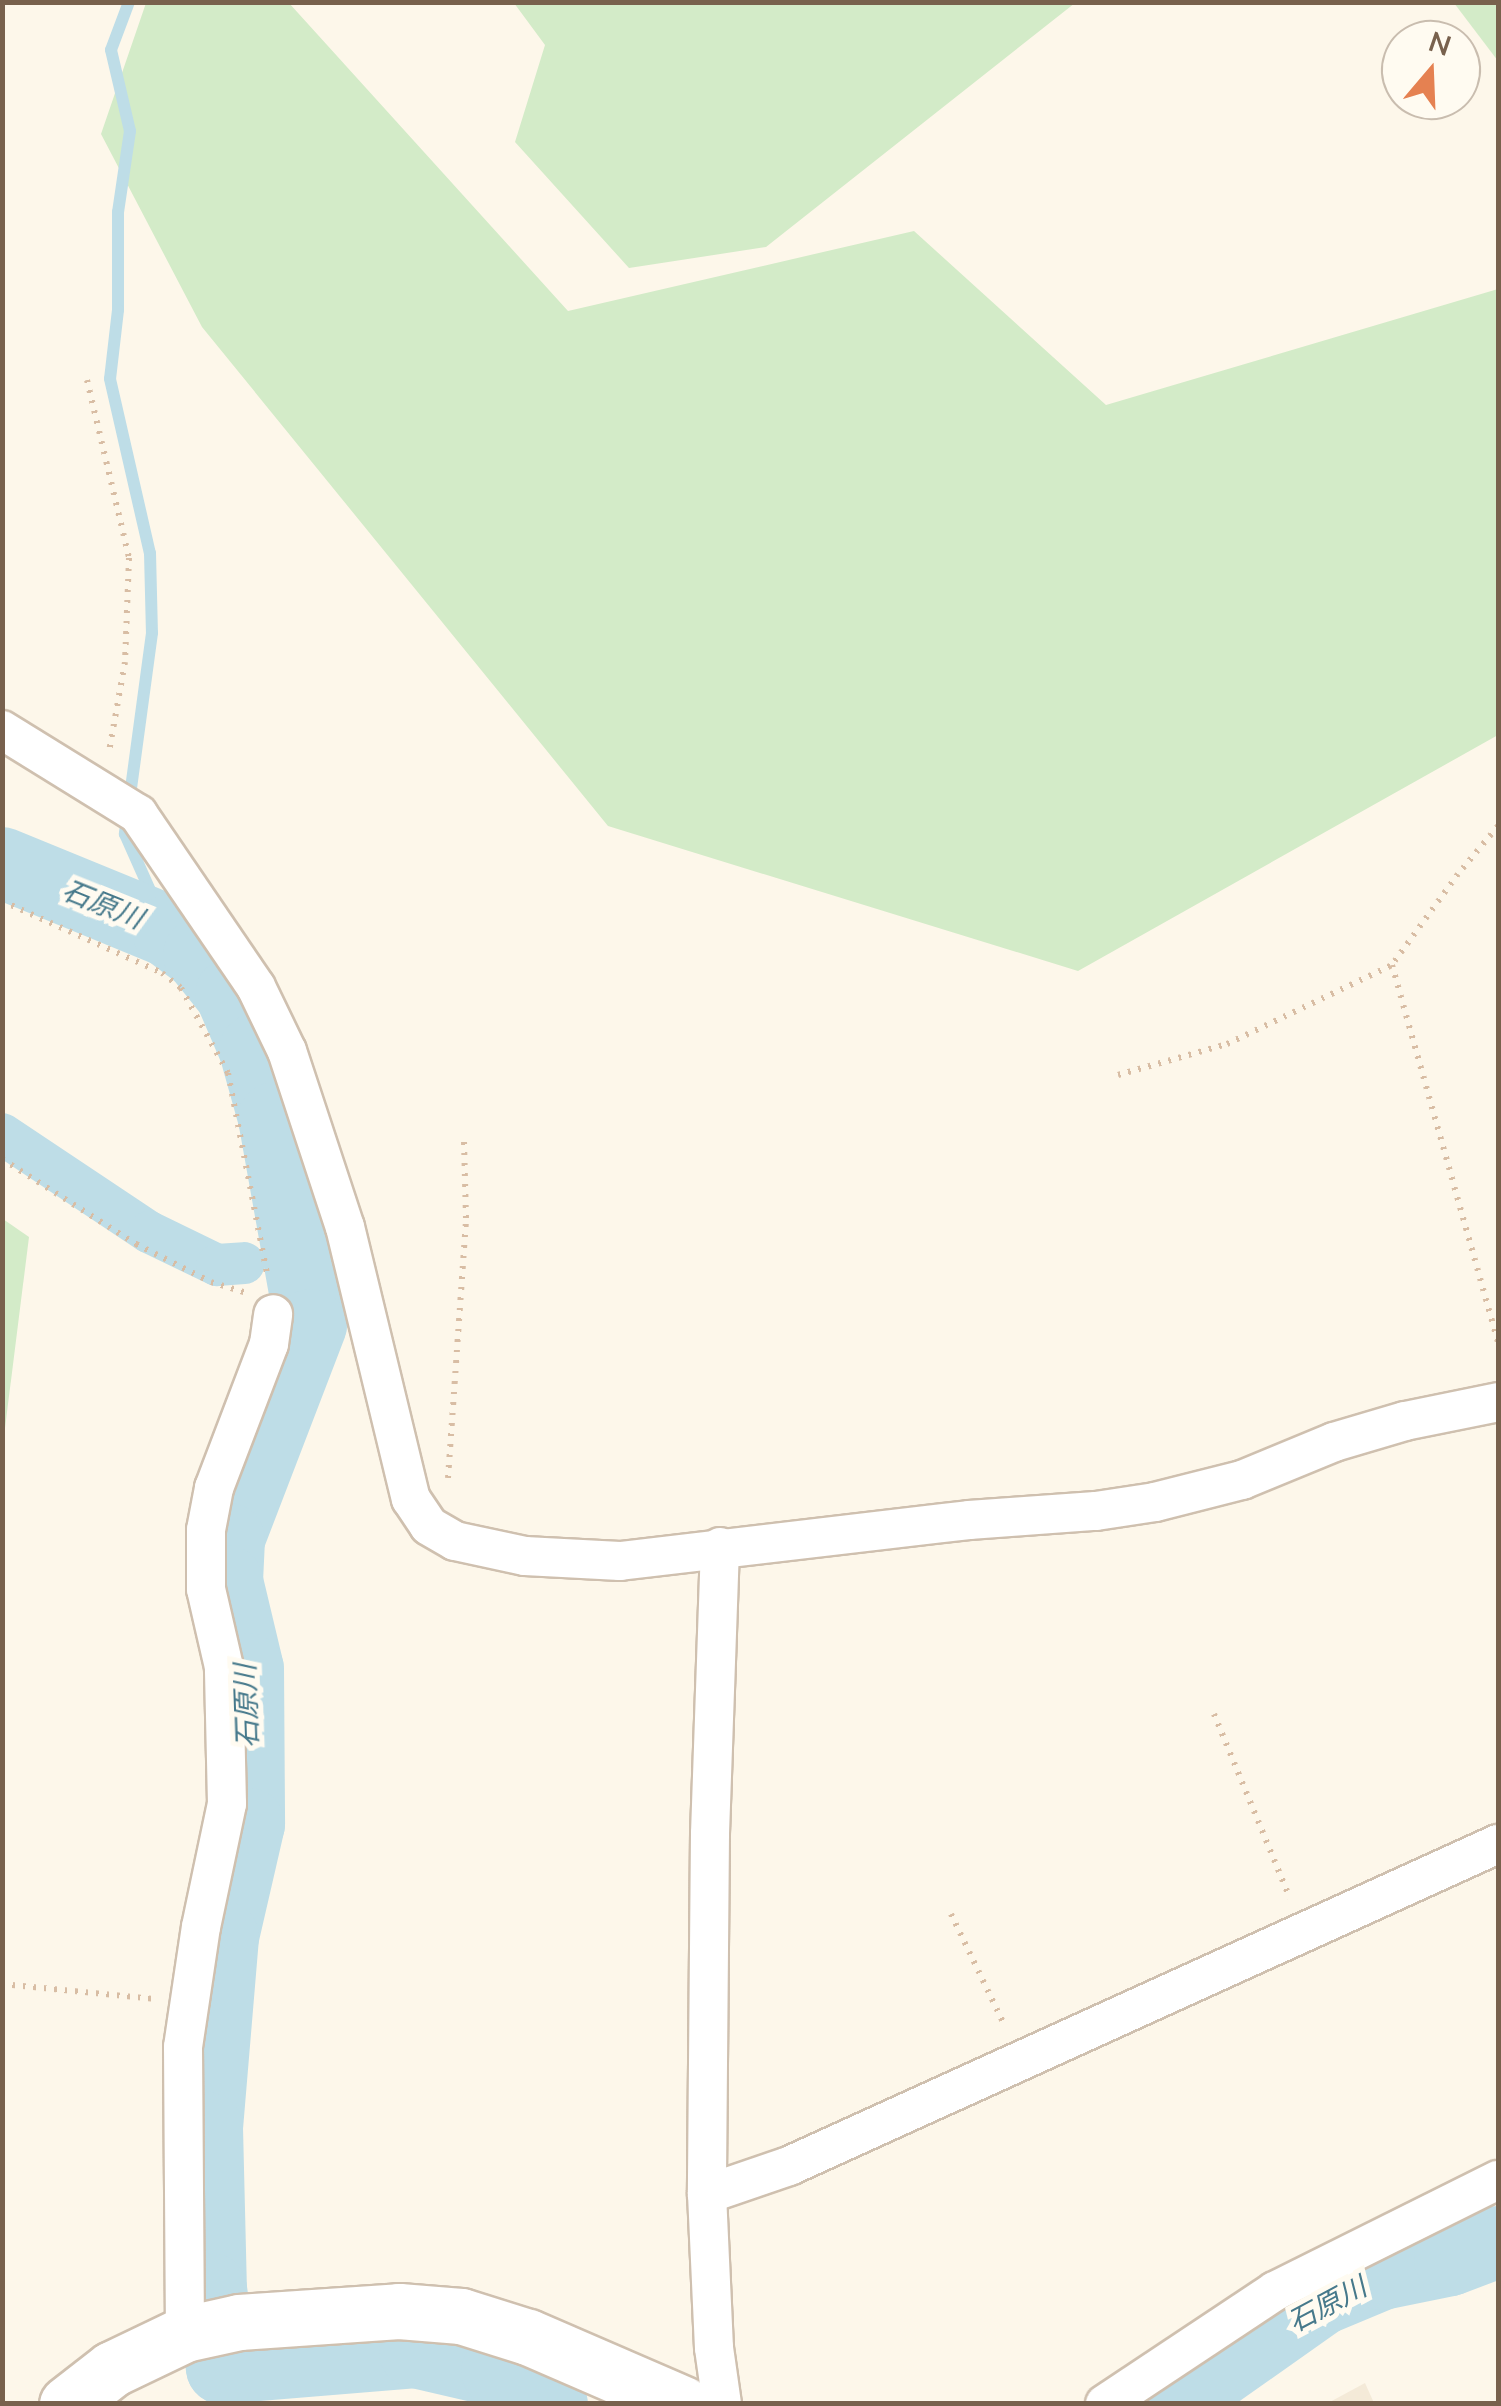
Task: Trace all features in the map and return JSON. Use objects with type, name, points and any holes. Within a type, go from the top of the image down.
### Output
[{"type":"street","points":[[2,730],[116,802],[256,986],[287,1051],[345,1227],[411,1499],[429,1526],[455,1541],[544,1557],[620,1561],[1156,1502],[1242,1480],[1334,1442],[1404,1421],[1498,1402]]},
{"type":"street","points":[[184,2334],[182,2092],[201,1927],[228,1804],[224,1668],[206,1589],[206,1530],[214,1488],[269,1344],[273,1314]]},
{"type":"street","points":[[720,1547],[710,1834],[707,2194],[714,2348],[722,2404]]},
{"type":"street","points":[[707,2194],[789,2166],[1498,1844]]},
{"type":"street","points":[[1105,2404],[1275,2291],[1498,2180]]},
{"type":"street","points":[[67,2404],[112,2369],[184,2334],[239,2322],[399,2310],[461,2316],[528,2337],[683,2404]]},
{"type":"path","points":[[87,380],[129,558],[116,802]]},
{"type":"path","points":[[1118,1075],[1227,1044],[1392,965],[1498,826]]},
{"type":"path","points":[[2,901],[162,973],[181,988],[228,1073],[252,1175],[273,1314]]},
{"type":"path","points":[[1392,965],[1498,1341]]},
{"type":"path","points":[[439,1532],[455,1396],[466,1218],[464,1140]]},
{"type":"path","points":[[2,1159],[136,1244],[211,1282],[246,1293],[273,1314]]},
{"type":"path","points":[[1214,1714],[1286,1892],[1308,1930]]},
{"type":"path","points":[[951,1914],[1024,2059]]},
{"type":"path","points":[[2,1984],[191,2002]]},
{"type":"shaded area","points":[[1365,2383],[1374,2403],[1328,2403]]},
{"type":"green space","points":[[146,3],[289,3],[568,311],[914,231],[1106,405],[1498,289],[1498,735],[1078,971],[608,826],[202,327],[101,134]]},
{"type":"green space","points":[[514,3],[1075,3],[766,247],[629,268],[515,142],[545,45]]},
{"type":"green space","points":[[1454,3],[1498,3],[1498,61],[1481,39],[1481,20],[1467,20]]},
{"type":"green space","points":[[3,1219],[29,1237],[3,1444]]},
{"type":"waterway","points":[[129,2],[111,50],[130,131],[118,212],[118,310],[110,379],[150,553],[152,633],[125,834],[168,931]]},
{"type":"waterway","name":"石原川","points":[[2,863],[168,931],[199,954],[231,994],[255,1050],[274,1118],[311,1325],[229,1539],[227,1581],[248,1669],[249,1824],[223,1937],[207,2128],[211,2289],[222,2368],[415,2352],[497,2371],[552,2404]]},
{"type":"waterway","points":[[2,1134],[149,1232],[217,1265],[244,1263]]},
{"type":"waterway","name":"石原川","points":[[1173,2404],[1322,2299],[1382,2274],[1450,2260],[1498,2242]]}]
